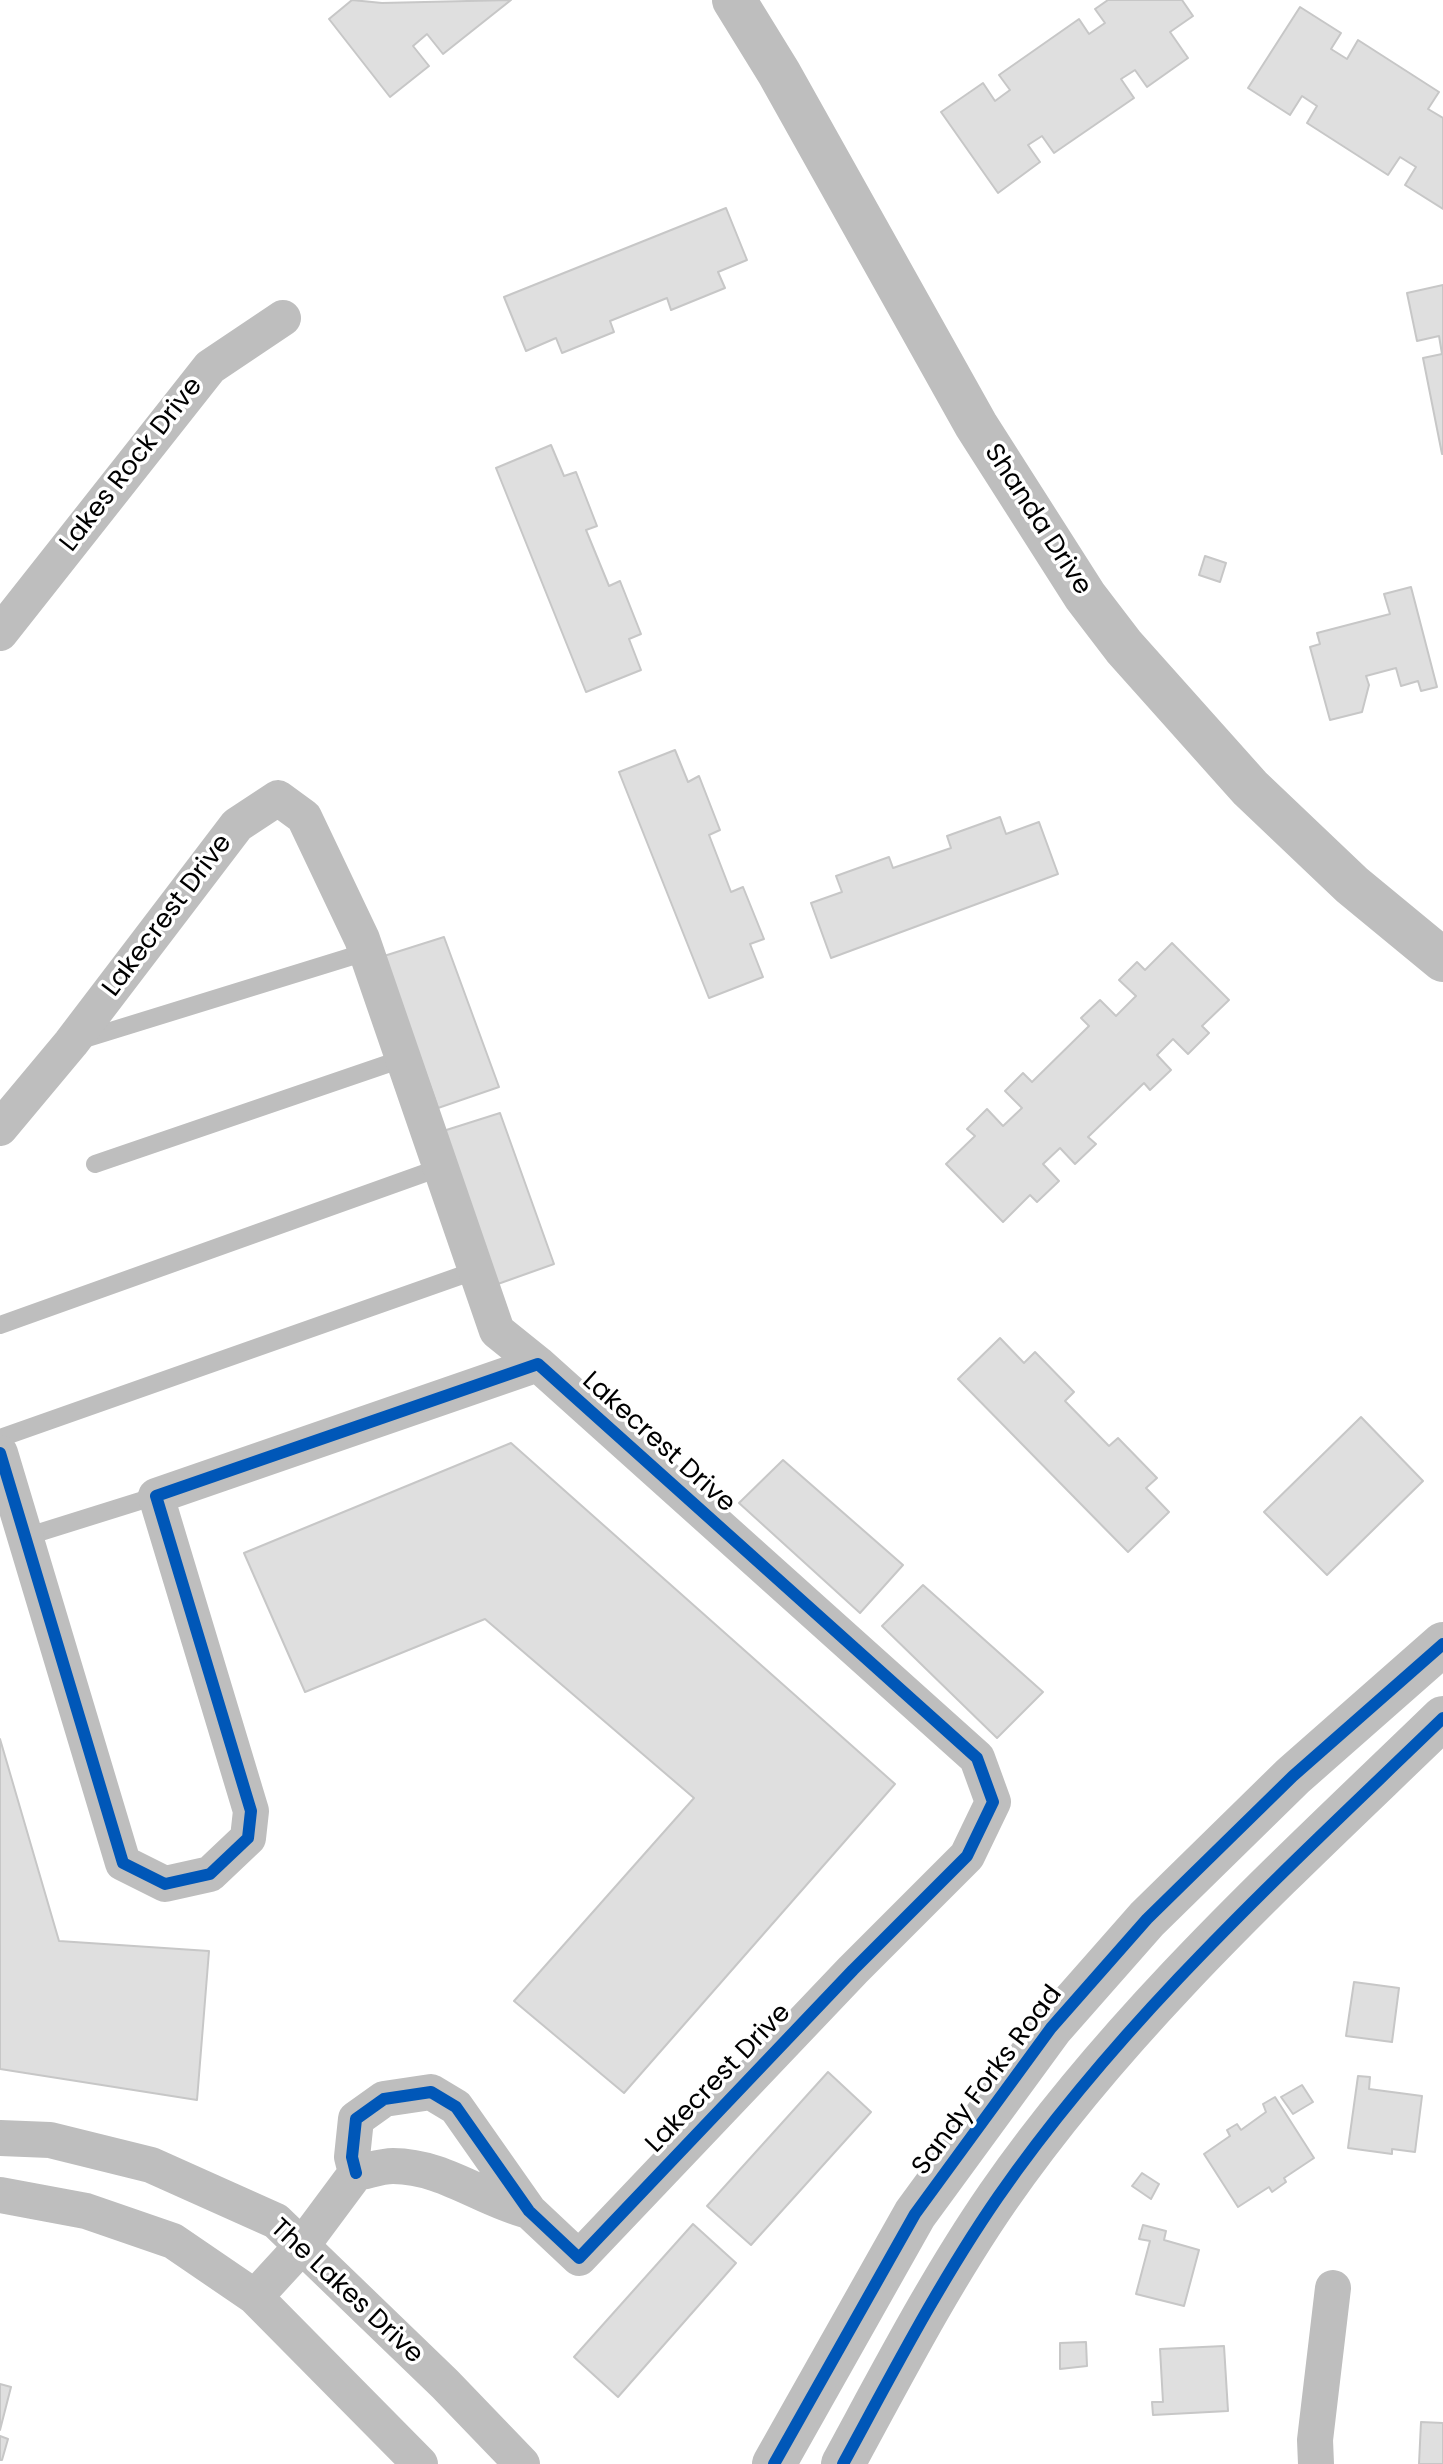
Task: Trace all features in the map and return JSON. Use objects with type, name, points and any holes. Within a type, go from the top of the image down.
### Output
[{"type":"street","name":"Shanda Drive","points":[[734,0],[779,73],[976,425],[1085,596],[1124,647],[1250,788],[1352,885],[1443,960]]},
{"type":"street","name":"Lakes Rock Drive","points":[[0,633],[210,367],[283,318]]},
{"type":"street","name":"Lakecrest Drive","points":[[0,1128],[71,1043],[237,825],[278,798],[304,817],[366,952],[497,1331],[538,1364],[977,1758],[993,1802],[967,1856],[853,1970],[579,2258],[529,2211],[456,2107],[431,2092],[384,2099],[356,2119],[352,2157],[356,2173],[392,2166],[453,2178],[503,2204],[529,2211]]},
{"type":"street","points":[[0,1453],[123,1863],[165,1884],[210,1874],[248,1838],[251,1811],[156,1496],[538,1364]]},
{"type":"street","name":"Sandy Forks Road","points":[[774,2464],[915,2214],[1051,2028],[1147,1919],[1248,1820],[1443,1644]]},
{"type":"street","points":[[843,2464],[900,2358],[998,2197],[1064,2110],[1116,2047],[1225,1929],[1443,1718]]},
{"type":"street","name":"The Lakes Drive","points":[[0,2138],[50,2140],[151,2165],[276,2221],[445,2384],[522,2464]]},
{"type":"street","points":[[453,2178],[487,2149]]},
{"type":"street","points":[[255,2297],[301,2247],[356,2173]]},
{"type":"street","points":[[0,2195],[86,2211],[173,2241],[255,2297],[420,2464]]},
{"type":"street","points":[[1316,2464],[1315,2440],[1333,2288]]},
{"type":"lane","points":[[71,1043],[366,952]]},
{"type":"lane","points":[[95,1164],[402,1059]]},
{"type":"lane","points":[[0,1325],[439,1168]]},
{"type":"lane","points":[[0,1438],[474,1271]]},
{"type":"lane","points":[[25,1537],[156,1496]]},
{"type":"building","points":[[352,0],[382,3],[511,0],[443,54],[427,34],[413,46],[429,66],[390,97],[329,19]]},
{"type":"building","points":[[1108,0],[1182,0],[1193,16],[1170,32],[1188,58],[1147,87],[1135,70],[1121,79],[1134,98],[1054,153],[1042,136],[1028,145],[1040,162],[998,193],[941,112],[983,83],[995,101],[1010,90],[999,75],[1079,19],[1089,34],[1105,23],[1095,9]]},
{"type":"building","points":[[1300,7],[1341,33],[1331,49],[1347,59],[1358,40],[1439,92],[1428,109],[1443,118],[1443,209],[1405,185],[1416,167],[1400,157],[1388,175],[1307,123],[1317,106],[1302,96],[1290,115],[1248,88]]},
{"type":"building","points":[[726,208],[747,260],[718,272],[725,288],[671,310],[667,298],[610,321],[614,332],[562,353],[556,338],[526,351],[504,297]]},
{"type":"building","points":[[1443,285],[1442,454],[1423,358],[1442,354],[1439,336],[1417,341],[1407,293]]},
{"type":"building","points":[[551,445],[564,476],[576,472],[597,526],[586,530],[609,586],[620,581],[641,634],[629,639],[641,670],[586,692],[496,468]]},
{"type":"building","points":[[1205,556],[1226,563],[1220,582],[1199,575]]},
{"type":"building","points":[[1411,587],[1437,687],[1421,691],[1418,681],[1401,686],[1396,668],[1366,676],[1369,685],[1362,712],[1330,720],[1310,647],[1320,644],[1317,633],[1390,614],[1384,594]]},
{"type":"building","points":[[675,750],[688,782],[699,776],[720,830],[709,835],[731,892],[743,887],[764,939],[750,944],[763,977],[709,998],[619,772]]},
{"type":"building","points":[[1000,817],[1006,834],[1039,822],[1058,874],[831,958],[811,903],[842,892],[836,876],[889,857],[893,868],[951,848],[947,836]]},
{"type":"building","points":[[444,937],[499,1087],[438,1108],[384,956]]},
{"type":"building","points":[[1172,943],[1229,1000],[1202,1026],[1209,1033],[1188,1054],[1173,1039],[1157,1055],[1171,1070],[1150,1090],[1144,1083],[1088,1137],[1096,1144],[1075,1164],[1060,1148],[1043,1164],[1059,1181],[1037,1202],[1030,1195],[1003,1222],[946,1164],[975,1136],[967,1129],[987,1109],[1003,1126],[1022,1108],[1005,1091],[1023,1073],[1032,1082],[1089,1026],[1081,1018],[1100,1000],[1116,1016],[1136,996],[1119,980],[1137,962],[1145,970]]},
{"type":"building","points":[[500,1113],[554,1264],[495,1285],[440,1132]]},
{"type":"building","points":[[1000,1338],[1024,1363],[1035,1352],[1074,1392],[1065,1401],[1109,1446],[1118,1438],[1157,1478],[1146,1488],[1169,1512],[1128,1552],[958,1379]]},
{"type":"building","points":[[1361,1417],[1423,1481],[1327,1575],[1264,1512]]},
{"type":"building","points":[[511,1443],[895,1784],[624,2093],[514,2001],[694,1798],[485,1619],[305,1692],[244,1553]]},
{"type":"building","points":[[783,1460],[903,1565],[860,1613],[739,1503]]},
{"type":"building","points":[[923,1585],[1043,1692],[997,1738],[882,1626]]},
{"type":"building","points":[[0,1739],[59,1941],[209,1951],[197,2100],[0,2069]]},
{"type":"building","points":[[1354,1982],[1399,1988],[1392,2042],[1346,2036]]},
{"type":"building","points":[[828,2072],[871,2112],[751,2245],[707,2206]]},
{"type":"building","points":[[1358,2076],[1370,2077],[1369,2089],[1422,2096],[1415,2152],[1392,2149],[1392,2154],[1348,2148]]},
{"type":"building","points":[[1302,2085],[1313,2102],[1293,2114],[1281,2097]]},
{"type":"building","points":[[1275,2097],[1314,2158],[1284,2178],[1286,2182],[1272,2192],[1269,2187],[1238,2207],[1204,2154],[1230,2136],[1227,2130],[1237,2124],[1241,2130],[1266,2112],[1263,2104]]},
{"type":"building","points":[[1142,2173],[1159,2184],[1151,2199],[1132,2186]]},
{"type":"building","points":[[693,2224],[736,2263],[618,2397],[574,2357]]},
{"type":"building","points":[[1143,2225],[1166,2231],[1164,2240],[1199,2250],[1184,2306],[1136,2294],[1150,2241],[1139,2239]]},
{"type":"building","points":[[1086,2342],[1087,2366],[1060,2369],[1060,2343]]},
{"type":"building","points":[[1224,2346],[1228,2411],[1153,2415],[1152,2402],[1163,2402],[1160,2349]]},
{"type":"building","points":[[0,2384],[11,2387],[0,2430]]},
{"type":"building","points":[[1421,2422],[1443,2423],[1443,2464],[1419,2464]]},
{"type":"building","points":[[0,2436],[8,2439],[2,2460],[0,2460]]},
{"type":"cycle path","points":[[0,1453],[123,1863],[165,1884],[210,1874],[248,1838],[251,1811],[156,1496],[538,1364],[977,1758],[993,1802],[967,1856],[853,1970],[579,2258],[529,2211],[456,2107],[431,2092],[384,2099],[356,2119],[352,2157],[356,2173]]},
{"type":"cycle path","points":[[774,2464],[915,2214],[1051,2028],[1147,1919],[1293,1776],[1443,1644]]},
{"type":"cycle path","points":[[843,2464],[956,2262],[998,2197],[1098,2067],[1267,1888],[1443,1718]]}]
